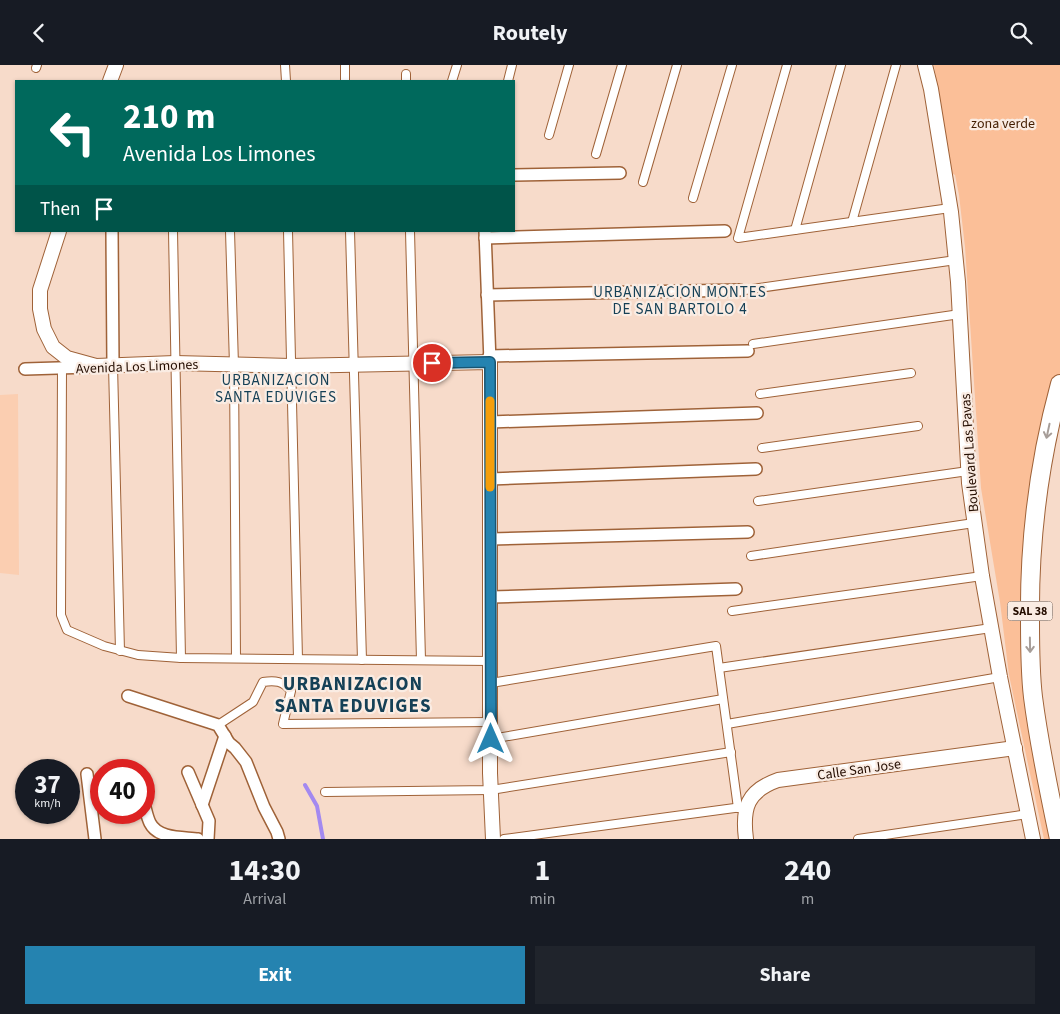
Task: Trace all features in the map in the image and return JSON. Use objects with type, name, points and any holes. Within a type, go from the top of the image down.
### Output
[{"type":"highway","name":"SAL 38","points":[[1059,839],[1033,697],[1029,602],[1031,551],[1036,501],[1049,426],[1060,384]]},
{"type":"street","points":[[110,80],[116,65]]},
{"type":"street","points":[[285,65],[286,80]]},
{"type":"street","points":[[345,65],[345,80]]},
{"type":"street","points":[[452,80],[457,65]]},
{"type":"street","points":[[508,80],[512,65]]},
{"type":"street","points":[[549,135],[569,65]]},
{"type":"street","points":[[596,154],[622,65]]},
{"type":"street","points":[[643,182],[678,65]]},
{"type":"street","points":[[693,198],[732,65]]},
{"type":"street","points":[[787,65],[738,238],[950,208]]},
{"type":"street","points":[[795,230],[841,65]]},
{"type":"street","points":[[852,222],[896,65]]},
{"type":"street","name":"Boulevard Las Pavas","points":[[925,65],[931,89],[950,208],[956,260],[968,471],[974,523],[1000,677],[1033,839]]},
{"type":"street","points":[[515,175],[620,173]]},
{"type":"street","points":[[493,839],[491,789],[490,359],[485,234],[725,231]]},
{"type":"street","points":[[59,232],[40,290],[40,309],[44,329],[53,347],[67,357],[96,366]]},
{"type":"street","points":[[112,232],[113,365],[120,651]]},
{"type":"street","points":[[173,232],[181,658]]},
{"type":"street","points":[[230,232],[234,365],[236,658]]},
{"type":"street","points":[[288,232],[298,659]]},
{"type":"street","points":[[350,232],[362,660]]},
{"type":"street","points":[[410,232],[421,660]]},
{"type":"street","points":[[487,295],[742,290],[956,260]]},
{"type":"street","points":[[490,359],[751,347],[960,314]]},
{"type":"street","name":"Avenida Los Limones","points":[[25,369],[175,363],[290,366],[413,364],[490,359]]},
{"type":"street","points":[[62,368],[61,615],[67,630],[104,646],[138,655],[181,658],[491,661]]},
{"type":"street","points":[[760,394],[911,373]]},
{"type":"street","points":[[490,421],[757,413]]},
{"type":"street","points":[[762,448],[918,426]]},
{"type":"street","points":[[490,479],[756,469]]},
{"type":"street","points":[[758,501],[968,471]]},
{"type":"street","points":[[751,556],[974,523]]},
{"type":"street","points":[[491,539],[748,532]]},
{"type":"street","points":[[732,611],[982,576]]},
{"type":"street","points":[[491,597],[736,589]]},
{"type":"street","points":[[718,667],[991,628]]},
{"type":"street","points":[[491,683],[716,646],[730,752],[743,807],[504,839]]},
{"type":"street","points":[[727,724],[1000,677]]},
{"type":"street","points":[[218,725],[252,702],[263,681],[275,680],[286,685],[291,691],[283,723],[491,722]]},
{"type":"street","points":[[128,696],[218,725],[246,762],[264,807],[278,832],[279,839]]},
{"type":"street","points":[[491,739],[723,699]]},
{"type":"street","points":[[202,805],[225,736]]},
{"type":"street","name":"Calle San Jose","points":[[746,839],[743,807],[763,785],[778,780],[1015,748]]},
{"type":"street","points":[[324,792],[491,789],[730,752]]},
{"type":"street","points":[[188,772],[209,821],[208,839]]},
{"type":"street","points":[[87,774],[95,839]]},
{"type":"street","points":[[858,839],[1028,814]]},
{"type":"street","points":[[151,824],[162,834],[198,839]]},
{"type":"shaded area","points":[[18,394],[19,575],[0,573],[0,395]]},
{"type":"green space","name":"zona verde","points":[[934,65],[1060,65],[1060,385],[1029,602],[1059,839],[1044,839],[1009,675],[1000,602],[981,488],[965,247],[959,195],[955,175],[951,173]]},
{"type":"waterway","points":[[305,785],[317,806],[323,839]]},
{"type":"slow traffic","points":[[490,401],[490,487]]},
{"type":"district","name":"URBANIZACION MONTES DE SAN BARTOLO 4","points":[[680,300]]},
{"type":"district","name":"URBANIZACION SANTA EDUVIGES","points":[[276,388]]},
{"type":"district","name":"URBANIZACION SANTA EDUVIGES","points":[[353,694]]},
{"type":"route","points":[[432,363],[490,362],[491,739]]}]
